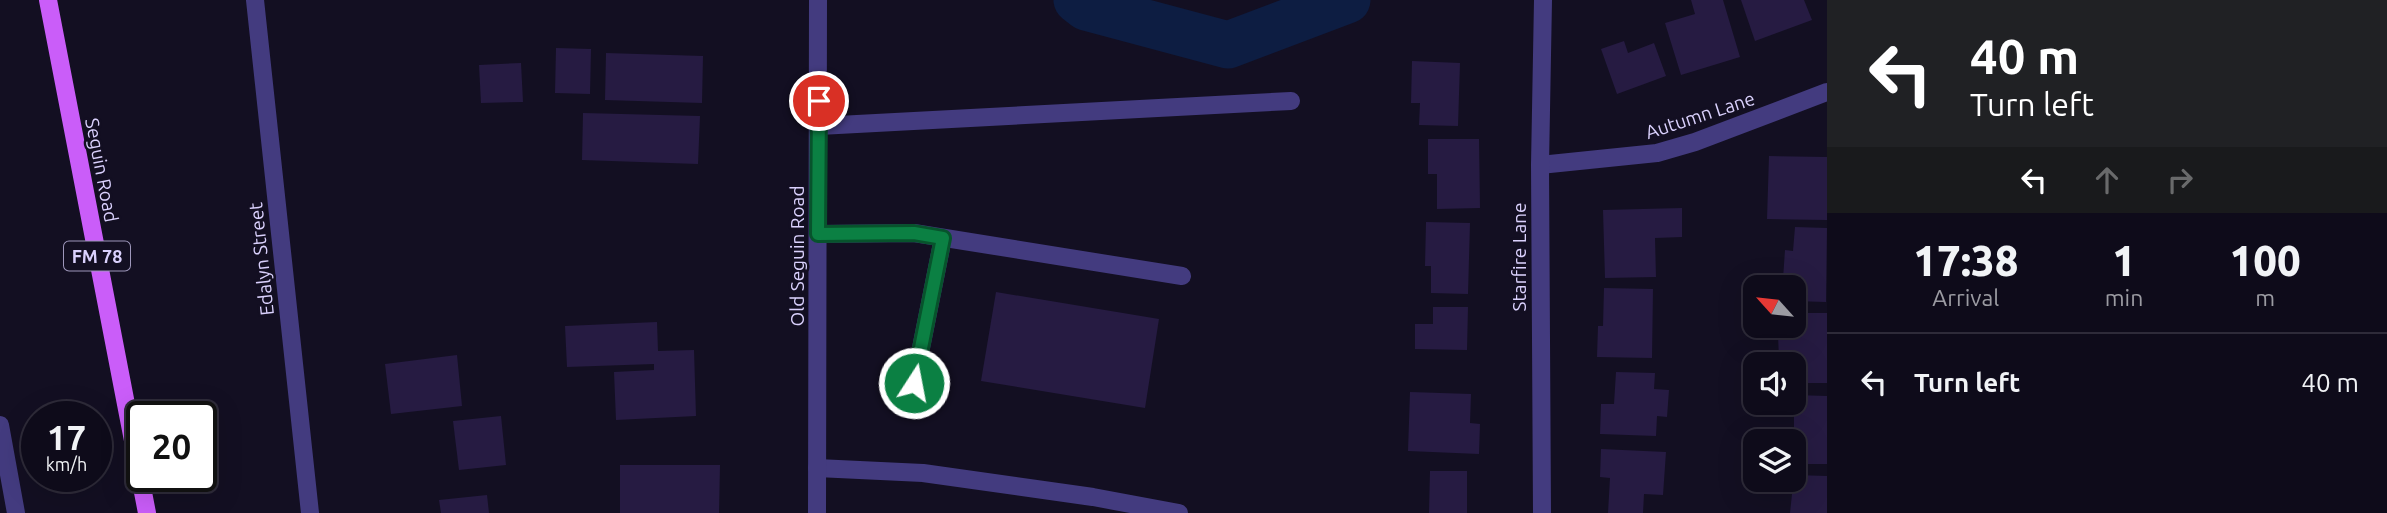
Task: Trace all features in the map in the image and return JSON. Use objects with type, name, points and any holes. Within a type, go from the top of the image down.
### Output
[{"type":"main road","name":"Seguin Road","points":[[48,0],[146,513]]},
{"type":"street","name":"Edalyn Street","points":[[255,0],[310,513]]},
{"type":"street","name":"Old Seguin Road","points":[[817,513],[818,0]]},
{"type":"street","name":"Starfire Lane","points":[[1542,513],[1540,165],[1543,7]]},
{"type":"street","name":"Autumn Lane","points":[[1540,165],[1657,153],[1695,142],[1827,92]]},
{"type":"street","points":[[819,126],[1291,101]]},
{"type":"street","points":[[818,234],[914,233],[1182,276]]},
{"type":"street","points":[[914,383],[943,238]]},
{"type":"street","points":[[0,425],[16,513]]},
{"type":"street","points":[[817,468],[923,472],[1180,513]]},
{"type":"building","points":[[1691,0],[1723,0],[1740,57],[1681,75],[1665,23],[1695,14]]},
{"type":"building","points":[[1741,0],[1804,0],[1812,20],[1755,41]]},
{"type":"building","points":[[1624,41],[1628,53],[1654,43],[1666,76],[1617,94],[1601,49]]},
{"type":"building","points":[[556,48],[591,49],[590,94],[555,93]]},
{"type":"building","points":[[606,53],[703,56],[702,103],[605,100]]},
{"type":"building","points":[[1412,61],[1460,63],[1458,126],[1419,125],[1420,103],[1411,103]]},
{"type":"building","points":[[521,63],[523,102],[481,103],[479,65]]},
{"type":"building","points":[[583,113],[700,116],[698,164],[582,160]]},
{"type":"building","points":[[1428,139],[1479,139],[1480,208],[1437,209],[1437,174],[1428,174]]},
{"type":"building","points":[[1769,156],[1827,157],[1827,220],[1767,219]]},
{"type":"building","points":[[1682,208],[1682,237],[1655,238],[1656,277],[1605,278],[1603,210]]},
{"type":"building","points":[[1426,222],[1470,223],[1468,294],[1431,293],[1431,266],[1425,266]]},
{"type":"building","points":[[1795,227],[1827,228],[1826,302],[1806,301],[1806,275],[1783,275],[1785,250],[1793,251]]},
{"type":"building","points":[[1604,288],[1653,289],[1652,358],[1597,357],[1598,326],[1603,326]]},
{"type":"building","points":[[996,292],[1159,319],[1145,408],[981,381]]},
{"type":"building","points":[[1433,307],[1468,307],[1467,350],[1415,349],[1415,324],[1433,324]]},
{"type":"building","points":[[1806,313],[1827,313],[1827,383],[1806,383],[1806,352],[1779,352],[1778,338],[1806,338]]},
{"type":"building","points":[[657,322],[658,351],[694,350],[696,416],[616,420],[614,372],[654,370],[654,364],[567,367],[565,326]]},
{"type":"building","points":[[457,355],[462,406],[391,414],[385,364]]},
{"type":"building","points":[[1616,372],[1655,373],[1654,389],[1669,390],[1667,417],[1657,416],[1656,436],[1600,434],[1601,404],[1614,404]]},
{"type":"building","points":[[1410,392],[1471,394],[1470,423],[1480,424],[1479,454],[1408,451]]},
{"type":"building","points":[[1806,395],[1827,396],[1827,464],[1806,464],[1806,429],[1794,429],[1794,415],[1806,415]]},
{"type":"building","points":[[501,416],[506,465],[459,470],[453,421]]},
{"type":"building","points":[[1601,449],[1666,452],[1663,495],[1644,494],[1643,513],[1608,513],[1610,478],[1600,477]]},
{"type":"building","points":[[620,465],[720,465],[719,513],[620,513]]},
{"type":"building","points":[[1430,471],[1467,471],[1467,513],[1429,513]]},
{"type":"building","points":[[1806,475],[1827,476],[1827,513],[1790,513],[1792,492],[1806,492]]},
{"type":"building","points":[[487,495],[489,513],[441,513],[439,500]]},
{"type":"waterway","points":[[1077,0],[1086,7],[1228,45],[1347,0]]},
{"type":"route","points":[[819,101],[818,234],[914,233],[943,238],[914,383]]}]
